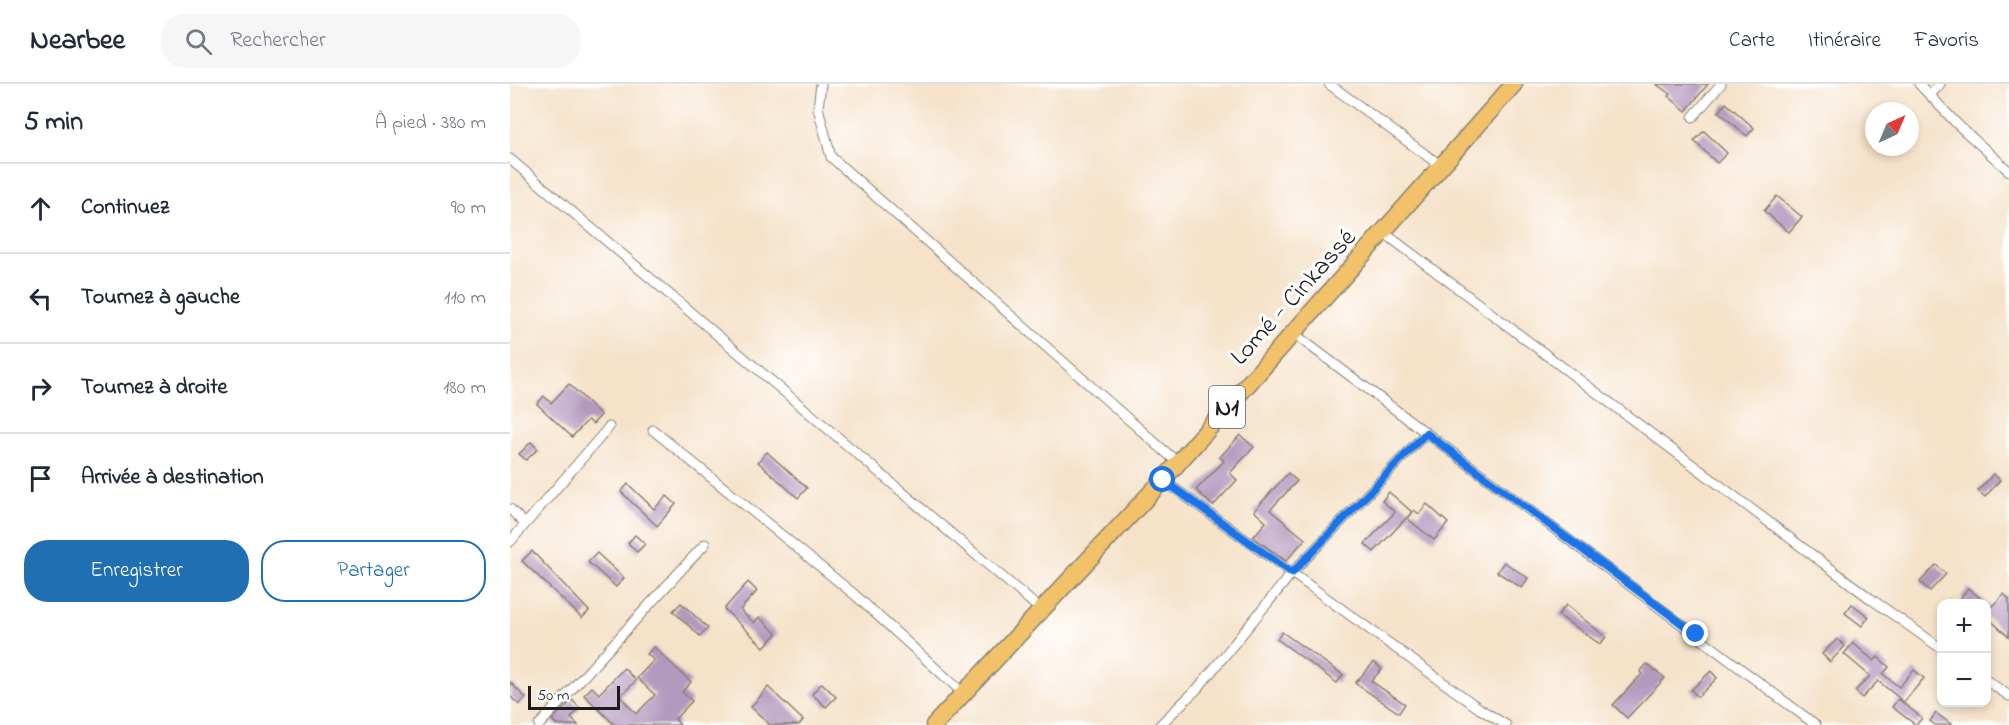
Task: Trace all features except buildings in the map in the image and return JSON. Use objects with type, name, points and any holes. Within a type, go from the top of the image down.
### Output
[{"type":"highway","name":"Lomé - Cinkassé","points":[[934,725],[1163,480],[1514,84]]},
{"type":"street","points":[[821,84],[818,108],[831,157],[1178,463]]},
{"type":"street","points":[[1329,84],[1441,166]]},
{"type":"street","points":[[1693,117],[1721,84]]},
{"type":"street","points":[[1919,84],[2009,171]]},
{"type":"street","points":[[1930,95],[1940,84]]},
{"type":"street","points":[[510,159],[1040,609]]},
{"type":"street","points":[[1383,232],[1937,646]]},
{"type":"street","points":[[1293,333],[1816,725]]},
{"type":"street","points":[[510,542],[609,427]]},
{"type":"street","points":[[653,430],[855,595],[963,693]]},
{"type":"street","points":[[1160,725],[1198,688],[1292,573],[1426,433]]},
{"type":"street","points":[[1163,480],[1480,709],[1506,725]]},
{"type":"street","points":[[510,509],[525,524]]},
{"type":"street","points":[[539,725],[705,544]]},
{"type":"street","points":[[1991,683],[2009,696]]},
{"type":"route","points":[[1163,480],[1292,573],[1426,433],[1696,634]]}]
